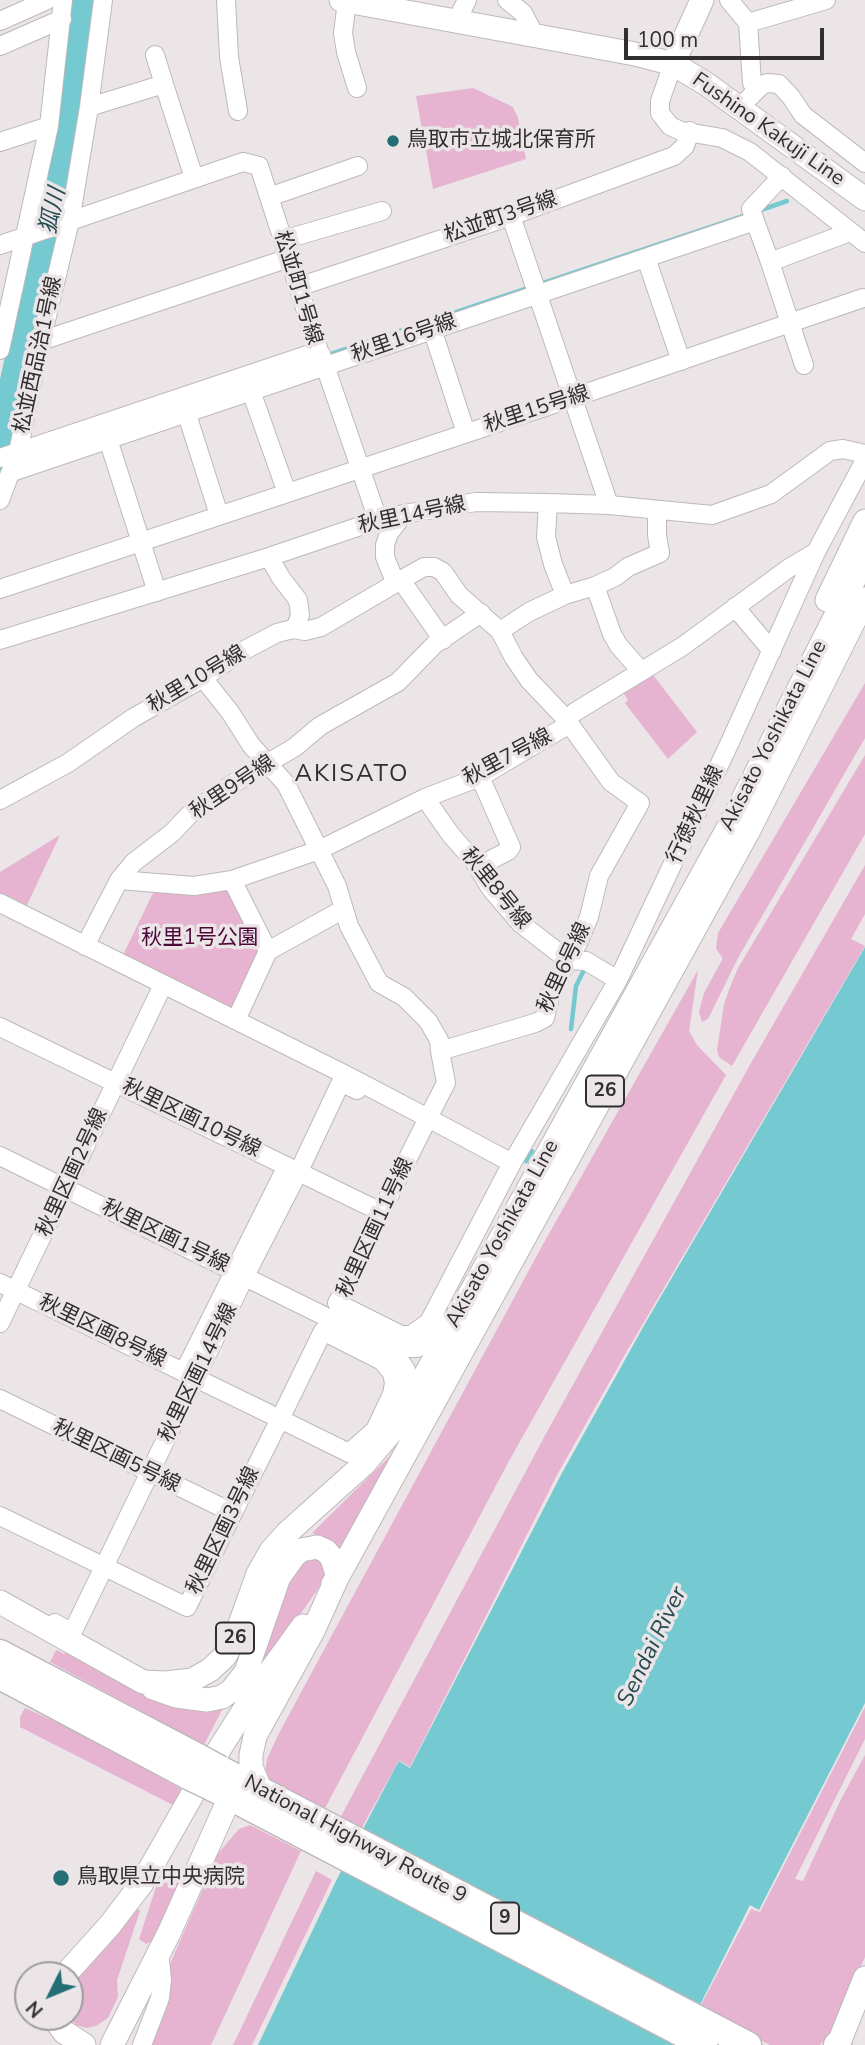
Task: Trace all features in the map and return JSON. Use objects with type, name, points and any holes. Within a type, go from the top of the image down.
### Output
[{"type":"highway","name":"9","points":[[0,1646],[119,1715]]},
{"type":"highway","name":"National Highway Route 9","points":[[0,1653],[119,1715],[221,1782],[704,2045]]},
{"type":"highway","name":"National Highway Route 9","points":[[0,1676],[95,1727],[221,1782],[748,2045]]},
{"type":"highway","name":"9","points":[[0,1686],[95,1727]]},
{"type":"main road","points":[[673,64],[702,0]]},
{"type":"main road","name":"Fushino Kakuji Line","points":[[344,1],[393,5],[456,22],[635,54],[673,64],[705,83],[865,199]]},
{"type":"main road","points":[[760,786],[811,635],[865,522]]},
{"type":"main road","name":"Akisato Yoshikata Line","points":[[143,1682],[166,1683],[191,1679],[210,1670],[220,1661],[232,1645],[252,1587],[271,1551],[287,1533],[373,1455],[398,1424],[733,819],[760,786],[865,558]]},
{"type":"main road","name":"Akisato Yoshikata Line","points":[[221,1782],[251,1767],[255,1736],[313,1631],[337,1578],[760,786],[865,599]]},
{"type":"main road","points":[[760,786],[865,625]]},
{"type":"main road","name":"26","points":[[78,1961],[104,1932],[221,1782],[238,1683],[257,1608],[272,1570],[297,1538],[365,1472],[398,1424]]},
{"type":"main road","points":[[238,1683],[246,1672],[279,1577],[294,1556],[310,1547],[326,1551],[334,1564],[337,1578]]},
{"type":"main road","name":"26","points":[[112,2045],[159,1951],[258,1688],[337,1578]]},
{"type":"main road","name":"26","points":[[0,1602],[167,1694],[208,1700],[227,1695],[238,1683]]},
{"type":"main road","points":[[837,2045],[865,1978]]},
{"type":"main road","points":[[63,2031],[84,2045]]},
{"type":"street","points":[[0,21],[47,0]]},
{"type":"street","points":[[0,350],[29,235],[49,126],[63,0]]},
{"type":"street","name":"松並西品治1号線","points":[[0,500],[13,460],[67,222],[89,107],[103,0]]},
{"type":"street","points":[[226,0],[229,57],[238,111]]},
{"type":"street","points":[[456,22],[467,0]]},
{"type":"street","points":[[507,0],[523,13],[535,36]]},
{"type":"street","points":[[729,0],[748,23],[752,83],[757,89]]},
{"type":"street","points":[[748,23],[826,0]]},
{"type":"street","points":[[344,1],[343,33],[357,88]]},
{"type":"street","points":[[0,46],[62,19]]},
{"type":"street","points":[[155,55],[194,178]]},
{"type":"street","points":[[673,64],[660,102],[660,113],[674,129],[711,134],[736,143],[782,176],[865,243]]},
{"type":"street","points":[[89,107],[164,83]]},
{"type":"street","points":[[739,108],[757,89],[767,83],[779,84],[803,115],[865,163]]},
{"type":"street","points":[[0,142],[49,126]]},
{"type":"street","name":"松並町3号線","points":[[298,287],[511,216],[674,156],[685,146],[690,131]]},
{"type":"street","name":"松並町1号線","points":[[0,245],[243,162],[259,166],[323,358],[13,460]]},
{"type":"street","points":[[269,197],[358,166]]},
{"type":"street","points":[[782,176],[751,209],[804,365]]},
{"type":"street","points":[[283,240],[382,211]]},
{"type":"street","points":[[511,216],[608,505]]},
{"type":"street","name":"秋里16号線","points":[[184,405],[251,391],[323,358],[432,330],[755,221]]},
{"type":"street","points":[[770,262],[850,232]]},
{"type":"street","points":[[41,341],[289,258]]},
{"type":"street","points":[[646,258],[681,361]]},
{"type":"street","name":"秋里15号線","points":[[0,589],[863,298]]},
{"type":"street","points":[[432,330],[466,433]]},
{"type":"street","points":[[323,358],[378,520]]},
{"type":"street","points":[[251,391],[287,493]]},
{"type":"street","points":[[184,405],[219,515]]},
{"type":"street","points":[[105,431],[157,593]]},
{"type":"street","name":"秋里14号線","points":[[0,640],[404,514],[476,502],[608,505],[712,516],[771,494],[830,451],[843,449],[865,454]]},
{"type":"street","name":"行徳秋里線","points":[[504,1163],[618,980],[816,552],[865,460]]},
{"type":"street","points":[[548,503],[546,537],[565,595]]},
{"type":"street","points":[[500,631],[529,612],[565,595],[615,577],[628,567],[660,553],[657,510]]},
{"type":"street","points":[[404,514],[385,545],[389,571],[393,577],[401,580],[443,640]]},
{"type":"street","name":"秋里7号線","points":[[119,880],[194,886],[232,880],[319,850],[425,798],[480,777],[563,728],[566,719],[703,632],[789,568],[816,552]]},
{"type":"street","points":[[269,557],[298,600],[300,615],[293,629]]},
{"type":"street","name":"秋里6号線","points":[[401,580],[424,567],[434,567],[443,572],[459,595],[500,631],[529,681],[566,719],[611,782],[640,803],[599,876],[589,917],[548,997],[545,1018],[440,1051]]},
{"type":"street","name":"秋里10号線","points":[[0,800],[68,763],[133,718],[203,678],[239,653],[277,633],[321,627],[401,580]]},
{"type":"street","points":[[595,586],[612,634],[641,671]]},
{"type":"street","points":[[736,607],[772,651]]},
{"type":"street","name":"秋里9号線","points":[[85,946],[119,880],[134,862],[205,803],[257,768],[295,747],[320,726],[398,682],[411,672],[423,656],[481,613]]},
{"type":"street","points":[[203,678],[230,712],[251,745],[286,784],[337,886],[349,926],[379,983],[404,997],[428,1021],[439,1040],[440,1051]]},
{"type":"street","points":[[477,867],[511,847],[480,777]]},
{"type":"street","name":"秋里8号線","points":[[425,798],[497,898],[520,923],[568,960],[586,961],[618,980]]},
{"type":"street","points":[[232,880],[268,951]]},
{"type":"street","points":[[0,903],[236,1020],[504,1163]]},
{"type":"street","points":[[236,1020],[268,951],[344,909]]},
{"type":"street","name":"秋里区画2号線","points":[[0,1323],[8,1286],[66,1188],[163,985]]},
{"type":"street","name":"秋里区画10号線","points":[[0,1027],[381,1212]]},
{"type":"street","name":"秋里区画11号線","points":[[440,1051],[446,1083],[330,1317],[401,1335],[411,1335],[419,1331],[429,1322],[504,1163]]},
{"type":"street","points":[[293,1169],[343,1078]]},
{"type":"street","name":"秋里区画1号線","points":[[0,1156],[330,1317]]},
{"type":"street","name":"秋里区画14号線","points":[[0,1593],[72,1633],[150,1474],[190,1375],[293,1169]]},
{"type":"street","points":[[367,1336],[406,1349],[417,1348],[432,1339],[529,1187]]},
{"type":"street","name":"秋里区画8号線","points":[[8,1286],[349,1452],[375,1430],[393,1388],[392,1373],[330,1317]]},
{"type":"street","points":[[280,1419],[330,1317],[390,1351],[406,1370],[398,1424]]},
{"type":"street","name":"秋里区画5号線","points":[[0,1399],[233,1513]]},
{"type":"street","name":"秋里区画3号線","points":[[0,1516],[187,1607],[280,1419]]},
{"type":"street","points":[[142,2045],[160,1998],[162,1980],[159,1951]]},
{"type":"green space","points":[[473,88],[513,107],[518,118],[526,159],[433,189],[416,96]]},
{"type":"green space","points":[[650,671],[697,732],[668,759],[625,703],[628,700],[621,689]]},
{"type":"green space","points":[[865,683],[865,738],[738,958],[708,1019],[702,1022],[699,1012],[704,993],[722,960],[716,949],[718,933]]},
{"type":"green space","points":[[865,755],[865,834],[732,1066],[719,1057],[717,1050],[724,1004],[738,968]]},
{"type":"green space","points":[[60,835],[26,907],[0,894],[0,872]]},
{"type":"green space","points":[[865,865],[865,914],[851,939],[865,946],[557,1475],[410,1767],[399,1760],[360,1831],[339,1820],[549,1428],[751,1063]]},
{"type":"green space","name":"秋里1号公園","points":[[229,887],[262,953],[237,1006],[228,1010],[123,955],[154,891]]},
{"type":"green space","points":[[698,970],[689,1031],[697,1045],[726,1075],[509,1461],[323,1812],[270,1783],[265,1773],[267,1759],[542,1246]]},
{"type":"green space","points":[[407,1430],[341,1551],[333,1541],[312,1533],[388,1458]]},
{"type":"green space","points":[[321,1557],[326,1571],[318,1589],[235,1707],[296,1562]]},
{"type":"green space","points":[[68,1647],[225,1704],[204,1745],[50,1662],[57,1650],[64,1654]]},
{"type":"green space","points":[[865,1707],[865,1739],[795,1879],[803,1881],[841,1799],[865,1755],[865,1957],[835,2026],[820,2045],[770,2045],[700,2007],[751,1909],[760,1912]]},
{"type":"green space","points":[[25,1708],[69,1728],[181,1789],[173,1805],[20,1727],[20,1717]]},
{"type":"green space","points":[[250,1825],[301,1851],[211,2045],[146,2045],[171,1976],[169,1966],[215,1857],[239,1829]]},
{"type":"green space","points":[[316,1871],[332,1880],[252,2045],[233,2045]]},
{"type":"green space","points":[[160,1875],[181,1883],[152,1941],[146,1944],[139,1939]]},
{"type":"green space","points":[[137,1908],[140,1911],[117,1980],[118,1997],[108,2018],[96,2026],[86,2028],[84,1971]]},
{"type":"water","name":"狐川","points":[[71,0],[97,0],[76,139],[45,292],[15,415],[13,446],[0,485],[0,379],[49,162]]},
{"type":"water","points":[[745,213],[747,219],[349,353],[195,397]]},
{"type":"water","name":"Sendai River","points":[[865,947],[865,1703],[759,1910],[750,1905],[680,2045],[258,2045],[337,1879],[396,1766],[399,1761],[410,1768],[562,1473],[646,1322]]},
{"type":"waterway","points":[[758,211],[787,201]]},
{"type":"waterway","points":[[571,1029],[576,986],[584,970]]},
{"type":"waterway","points":[[526,1161],[532,1151]]},
{"type":"place","name":"鳥取市立城北保育所","points":[[393,141]]},
{"type":"place","name":"鳥取県立中央病院","points":[[61,1878]]},
{"type":"district","name":"AKISATO","points":[[352,775]]}]
